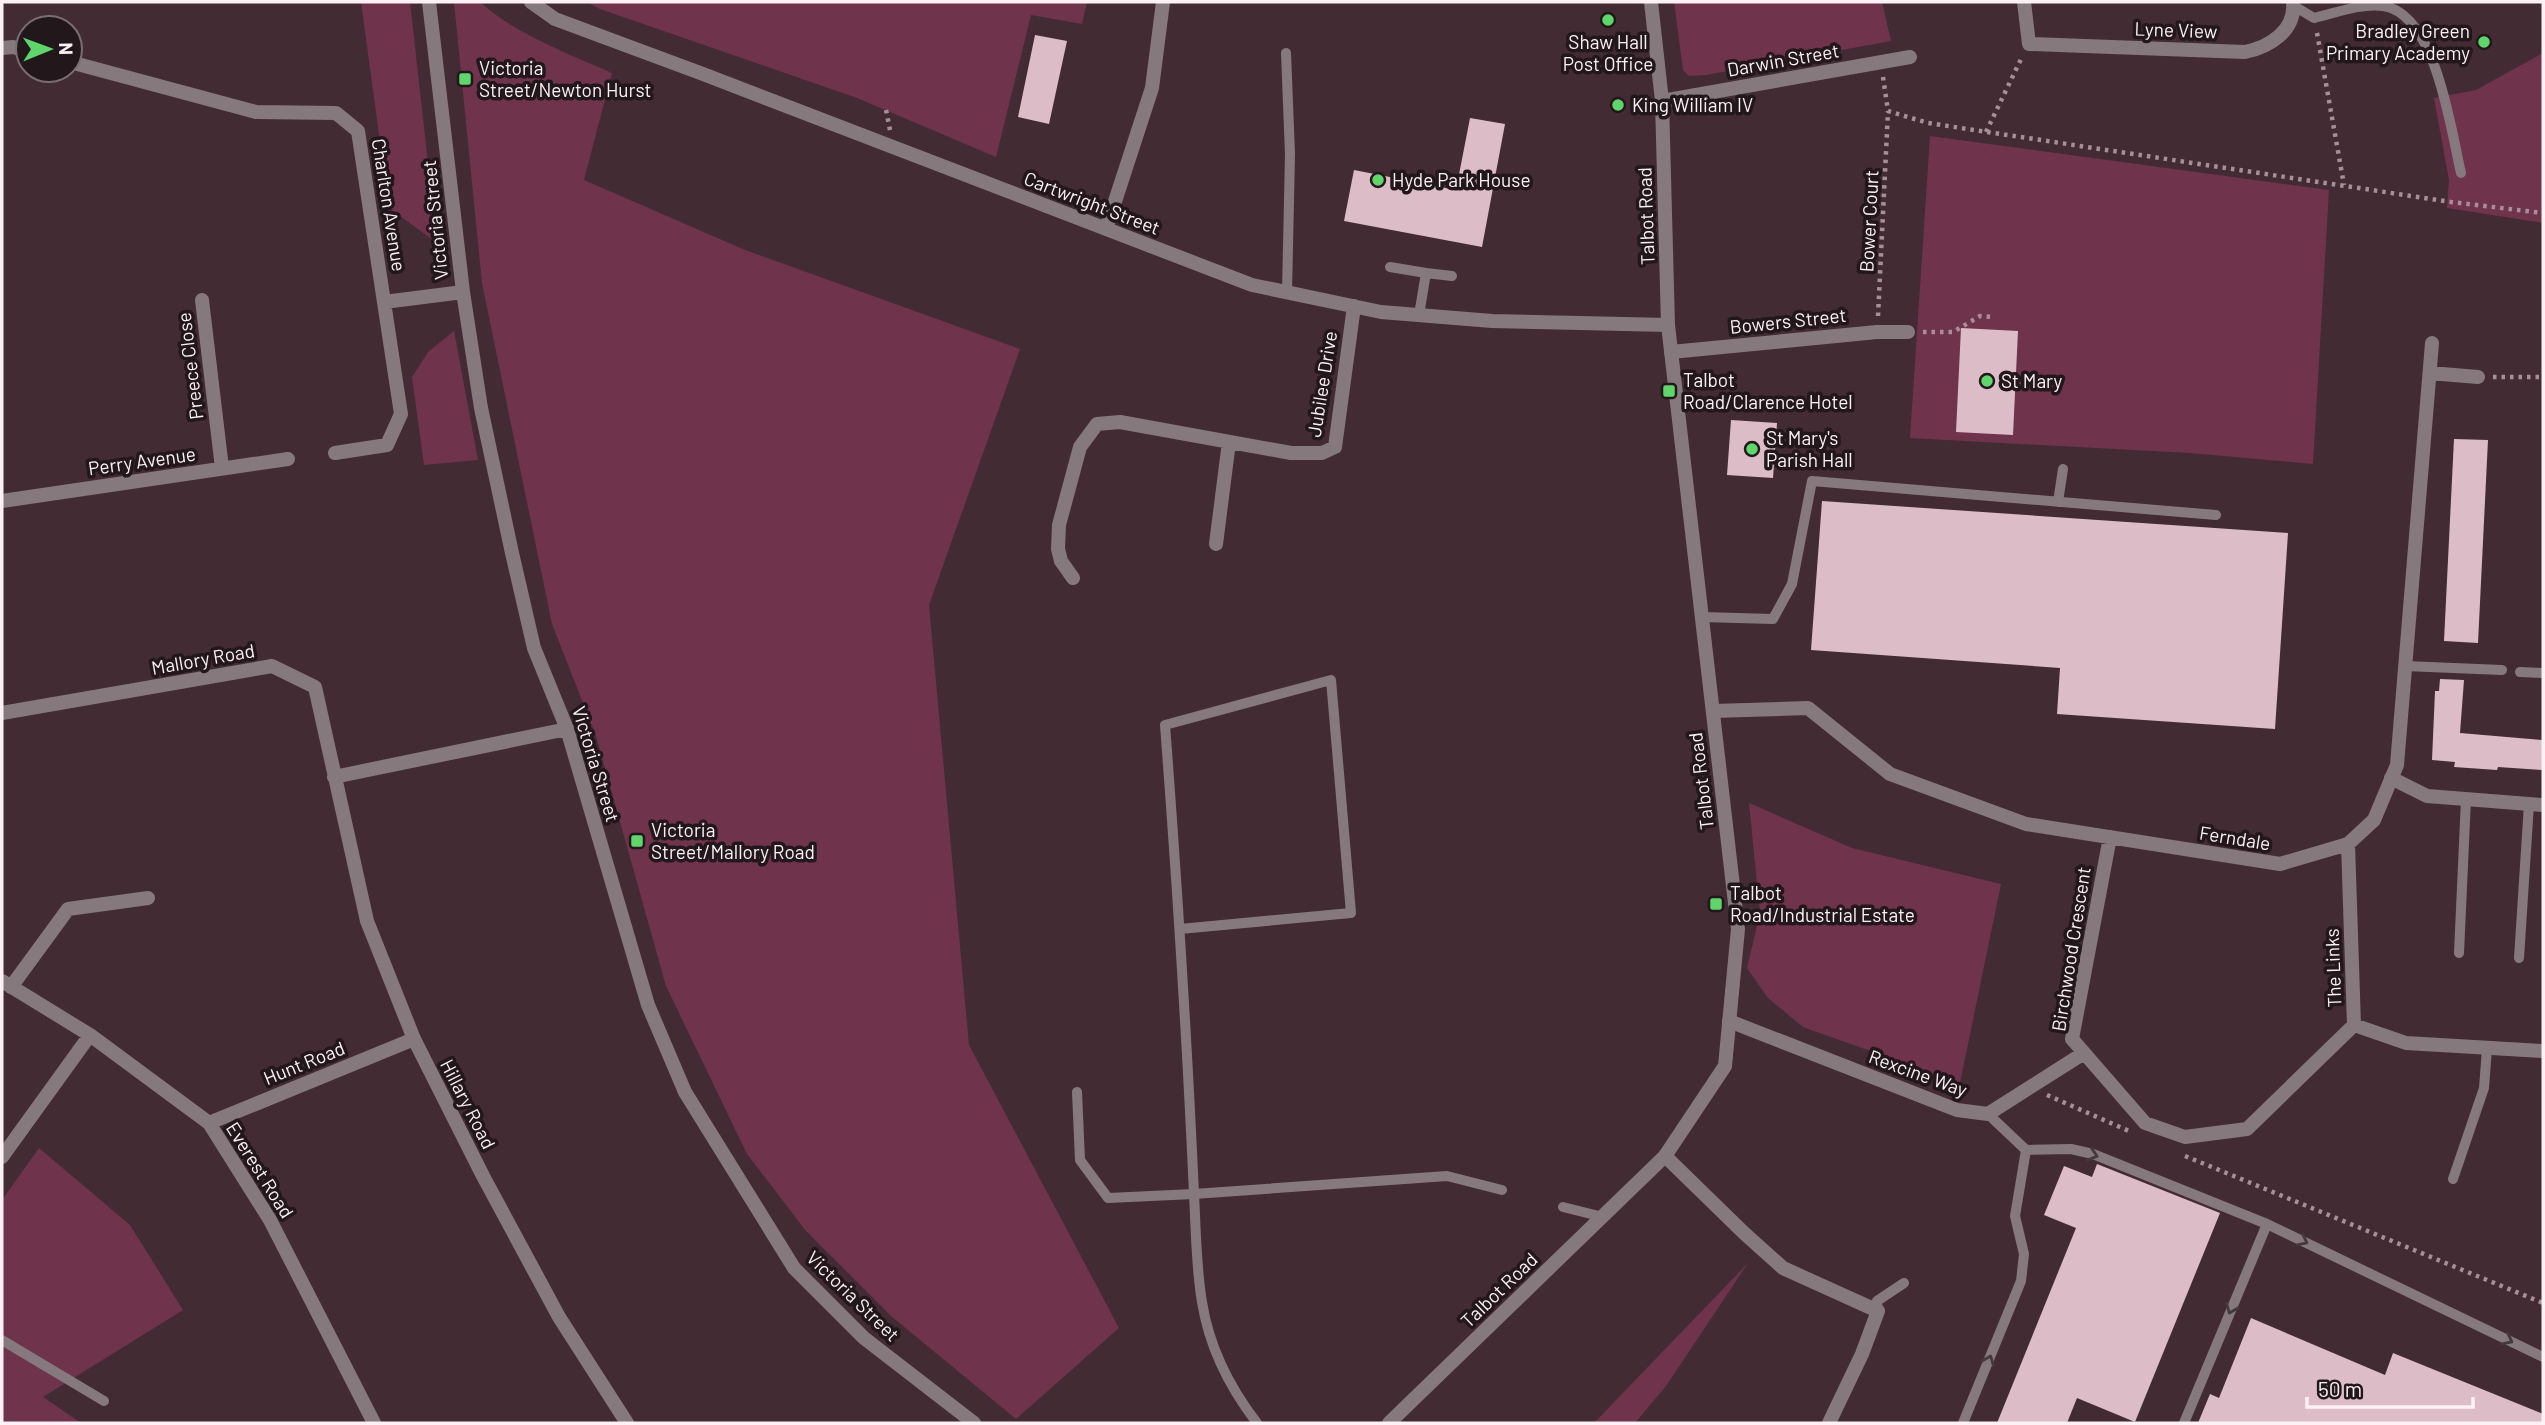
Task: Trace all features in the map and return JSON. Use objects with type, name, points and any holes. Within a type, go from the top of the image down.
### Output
[{"type":"street","name":"Victoria Street","points":[[429,2],[463,292],[481,408],[515,566],[534,648],[567,729],[648,1004],[685,1092],[794,1268],[864,1338],[974,1423]]},
{"type":"street","name":"Cartwright Street","points":[[531,2],[555,19],[1252,285],[1381,312],[1492,321],[1668,325]]},
{"type":"street","points":[[1106,229],[1152,88],[1163,2]]},
{"type":"street","name":"Talbot Road","points":[[1389,1423],[1665,1156],[1725,1066],[1738,929],[1668,325],[1662,101],[1651,2]]},
{"type":"street","points":[[2024,2],[2029,44]]},
{"type":"street","name":"Lyne View","points":[[2029,44],[2245,52],[2260,49],[2277,40],[2288,23],[2294,4]]},
{"type":"street","name":"Darwin Street","points":[[1662,101],[1910,57]]},
{"type":"street","name":"Charlton Avenue","points":[[84,66],[256,112],[336,113],[358,131],[401,414],[387,444],[335,453]]},
{"type":"street","points":[[384,302],[463,292]]},
{"type":"street","name":"Preece Close","points":[[202,300],[222,468]]},
{"type":"street","name":"Jubilee Drive","points":[[1073,578],[1061,561],[1058,549],[1059,525],[1080,447],[1097,424],[1120,422],[1291,453],[1322,453],[1335,447],[1354,306]]},
{"type":"street","name":"Bowers Street","points":[[1671,352],[1878,332],[1908,332]]},
{"type":"street","name":"Ferndale","points":[[1713,710],[1808,708],[1890,774],[2026,824],[2280,864],[2348,844],[2374,820],[2397,765],[2432,344]]},
{"type":"street","points":[[2430,373],[2478,377]]},
{"type":"street","points":[[1216,544],[1228,442]]},
{"type":"street","name":"Perry Avenue","points":[[2,501],[288,459]]},
{"type":"street","name":"Mallory Road","points":[[2,713],[272,666],[315,687],[334,777]]},
{"type":"street","points":[[334,777],[567,729]]},
{"type":"street","name":"Hillary Road","points":[[334,777],[367,921],[414,1039],[483,1176],[559,1317],[627,1423]]},
{"type":"street","points":[[2391,778],[2427,796],[2536,805]]},
{"type":"street","name":"Birchwood Crescent","points":[[2110,837],[2072,1039],[2144,1123],[2185,1137],[2247,1129],[2354,1025]]},
{"type":"street","name":"The Links","points":[[2348,844],[2354,1025],[2406,1043],[2543,1051]]},
{"type":"street","points":[[6,984],[68,909],[148,898]]},
{"type":"street","name":"Everest Road","points":[[6,984],[90,1035],[209,1124],[270,1220],[374,1423]]},
{"type":"street","name":"Rexcine Way","points":[[1729,1021],[1957,1110],[1988,1114],[2084,1053]]},
{"type":"street","points":[[2,1157],[90,1035]]},
{"type":"street","name":"Hunt Road","points":[[209,1124],[414,1039]]},
{"type":"street","points":[[1665,1156],[1783,1268],[1878,1311],[1862,1354],[1829,1423]]},
{"type":"lane","points":[[2294,4],[2314,18],[2361,7],[2384,6],[2409,21],[2423,38],[2435,63],[2461,173]]},
{"type":"lane","points":[[1286,53],[1290,154],[1287,292]]},
{"type":"lane","points":[[1390,267],[1452,276]]},
{"type":"lane","points":[[1419,315],[1426,273]]},
{"type":"lane","points":[[2058,502],[2063,469]]},
{"type":"lane","points":[[1702,617],[1773,619],[1792,584],[1812,481],[2216,515]]},
{"type":"lane","points":[[2405,666],[2502,670]]},
{"type":"lane","points":[[2520,672],[2543,673]]},
{"type":"lane","points":[[1180,929],[1351,913],[1331,680],[1165,725],[1202,1303],[1215,1350],[1239,1400],[1257,1423]]},
{"type":"lane","points":[[2459,953],[2466,799]]},
{"type":"lane","points":[[2519,958],[2536,805]]},
{"type":"lane","points":[[2453,1179],[2484,1088],[2487,1048]]},
{"type":"lane","points":[[1076,1092],[1080,1160],[1108,1198],[1447,1176],[1502,1190]]},
{"type":"lane","points":[[1988,1114],[2026,1150],[2071,1149],[2094,1154],[2267,1224],[2543,1357]]},
{"type":"lane","points":[[1963,1423],[2021,1281],[2024,1254],[2015,1216],[2026,1150]]},
{"type":"lane","points":[[1563,1207],[1603,1217]]},
{"type":"lane","points":[[2184,1423],[2267,1224]]},
{"type":"lane","points":[[1878,1311],[1877,1301],[1905,1283]]},
{"type":"lane","points":[[2,1340],[104,1401]]},
{"type":"path","points":[[2314,18],[2344,185]]},
{"type":"path","points":[[1986,132],[2029,44]]},
{"type":"path","name":"Bower Court","points":[[1878,62],[1888,111],[1878,332]]},
{"type":"path","points":[[1888,111],[1928,123],[2543,213]]},
{"type":"path","points":[[1908,332],[1953,332],[1980,316],[1995,317]]},
{"type":"path","points":[[2478,377],[2543,377]]},
{"type":"path","points":[[2030,1087],[2136,1134]]},
{"type":"path","points":[[2184,1155],[2543,1303]]},
{"type":"shaded area","points":[[361,2],[410,2],[437,243],[389,208]]},
{"type":"shaded area","points":[[454,2],[480,2],[526,34],[612,73],[584,180],[745,250],[1020,349],[929,605],[969,1045],[1119,1328],[1016,1419],[891,1316],[806,1231],[747,1154],[666,986],[596,736],[552,624],[482,283]]},
{"type":"shaded area","points":[[587,2],[1087,2],[1082,24],[1031,15],[996,157],[857,98],[600,9]]},
{"type":"shaded area","points":[[1674,2],[1882,2],[1891,41],[1689,76],[1683,70]]},
{"type":"shaded area","points":[[2543,53],[2543,223],[2447,208],[2449,180],[2434,98],[2476,90]]},
{"type":"shaded area","points":[[1930,136],[2329,190],[2313,464],[2190,453],[1910,438]]},
{"type":"shaded area","points":[[454,331],[478,460],[424,465],[412,377],[428,352]]},
{"type":"shaded area","points":[[1749,803],[1852,848],[2001,884],[1960,1083],[1803,1027],[1768,998],[1747,968],[1760,913]]},
{"type":"shaded area","points":[[39,1148],[130,1225],[183,1310],[43,1397],[81,1423],[2,1423],[2,1200]]},
{"type":"shaded area","points":[[1748,1263],[1666,1386],[1635,1423],[1594,1423]]},
{"type":"building","points":[[1035,35],[1067,41],[1049,124],[1018,117]]},
{"type":"building","name":"Hyde Park House","points":[[1470,118],[1505,124],[1482,247],[1344,221],[1354,170],[1456,190]]},
{"type":"building","name":"St Mary","points":[[1961,328],[2018,331],[2013,435],[1956,432]]},
{"type":"building","name":"St Mary's Parish Hall","points":[[1731,420],[1777,423],[1773,478],[1727,475]]},
{"type":"building","points":[[2454,439],[2488,440],[2478,643],[2444,641]]},
{"type":"building","points":[[1822,501],[2288,533],[2275,729],[2057,714],[2060,668],[1811,650]]},
{"type":"building","points":[[2440,679],[2464,680],[2460,733],[2543,740],[2543,770],[2454,767],[2455,762],[2432,760],[2435,691],[2439,691]]},
{"type":"building","points":[[2097,1164],[2220,1213],[2135,1422],[2077,1398],[2067,1423],[1997,1423],[2076,1228],[2044,1215],[2064,1166],[2092,1177]]},
{"type":"building","points":[[2251,1318],[2385,1375],[2393,1353],[2543,1414],[2543,1423],[2198,1423],[2210,1394],[2219,1398]]},
{"type":"place","name":"Shaw Hall Post Office","points":[[1608,20]]},
{"type":"place","name":"Bradley Green Primary Academy","points":[[2484,42]]},
{"type":"place","name":"Victoria Street/Newton Hurst","points":[[465,79]]},
{"type":"place","name":"King William IV","points":[[1618,105]]},
{"type":"place","name":"Hyde Park House","points":[[1378,180]]},
{"type":"place","name":"St Mary","points":[[1987,381]]},
{"type":"place","name":"Talbot Road/Clarence Hotel","points":[[1669,391]]},
{"type":"place","name":"St Mary's Parish Hall","points":[[1752,449]]},
{"type":"place","name":"Victoria Street/Mallory Road","points":[[637,841]]},
{"type":"place","name":"Talbot Road/Industrial Estate","points":[[1716,904]]}]
